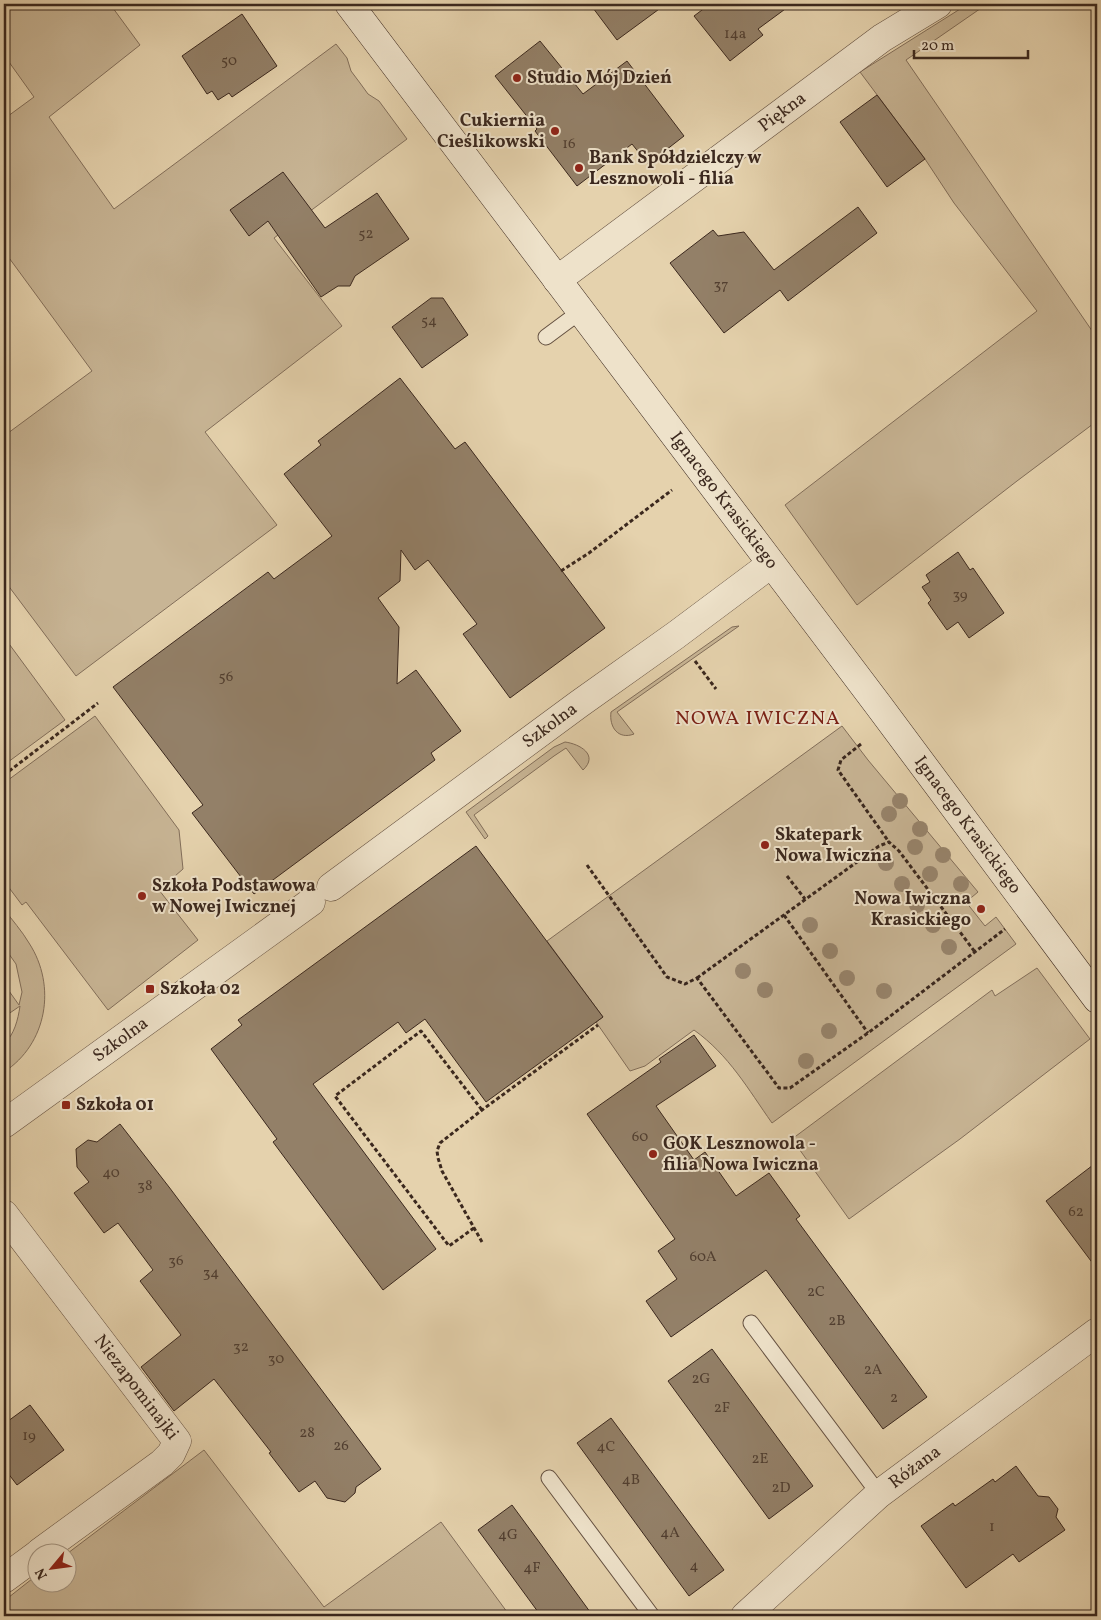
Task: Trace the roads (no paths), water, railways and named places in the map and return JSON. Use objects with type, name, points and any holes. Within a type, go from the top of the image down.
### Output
[{"type":"street","name":"Ignacego Krasickiego","points":[[349,4],[1097,999]]},
{"type":"street","name":"Piękna","points":[[557,280],[882,38],[938,4]]},
{"type":"street","name":"Szkolna","points":[[4,1124],[771,564]]},
{"type":"street","name":"Niezapominajki","points":[[4,1214],[177,1441],[171,1454],[162,1462],[54,1542]]},
{"type":"street","name":"Różana","points":[[745,1616],[880,1494],[1097,1332]]},
{"type":"street","name":"Niezapominajki","points":[[4,1579],[28,1561]]},
{"type":"lane","points":[[546,337],[581,311]]},
{"type":"lane","points":[[751,1323],[880,1494]]},
{"type":"lane","points":[[549,1478],[652,1616]]},
{"type":"place","name":"Studio Mój Dzień","points":[[517,78]]},
{"type":"place","name":"Cukiernia Cieślikowski","points":[[555,131]]},
{"type":"place","name":"Bank Spółdzielczy w Lesznowoli - filia","points":[[579,168]]},
{"type":"place","name":"Skatepark Nowa Iwiczna","points":[[765,845]]},
{"type":"place","name":"Szkoła Podstawowa w Nowej Iwicznej","points":[[142,896]]},
{"type":"place","name":"Nowa Iwiczna Krasickiego","points":[[981,909]]},
{"type":"place","name":"Szkoła 02","points":[[150,989]]},
{"type":"place","name":"Szkoła 01","points":[[66,1105]]},
{"type":"place","name":"GOK Lesznowola - filia Nowa Iwiczna","points":[[653,1154]]},
{"type":"district","name":"NOWA IWICZNA","points":[[758,719]]}]
